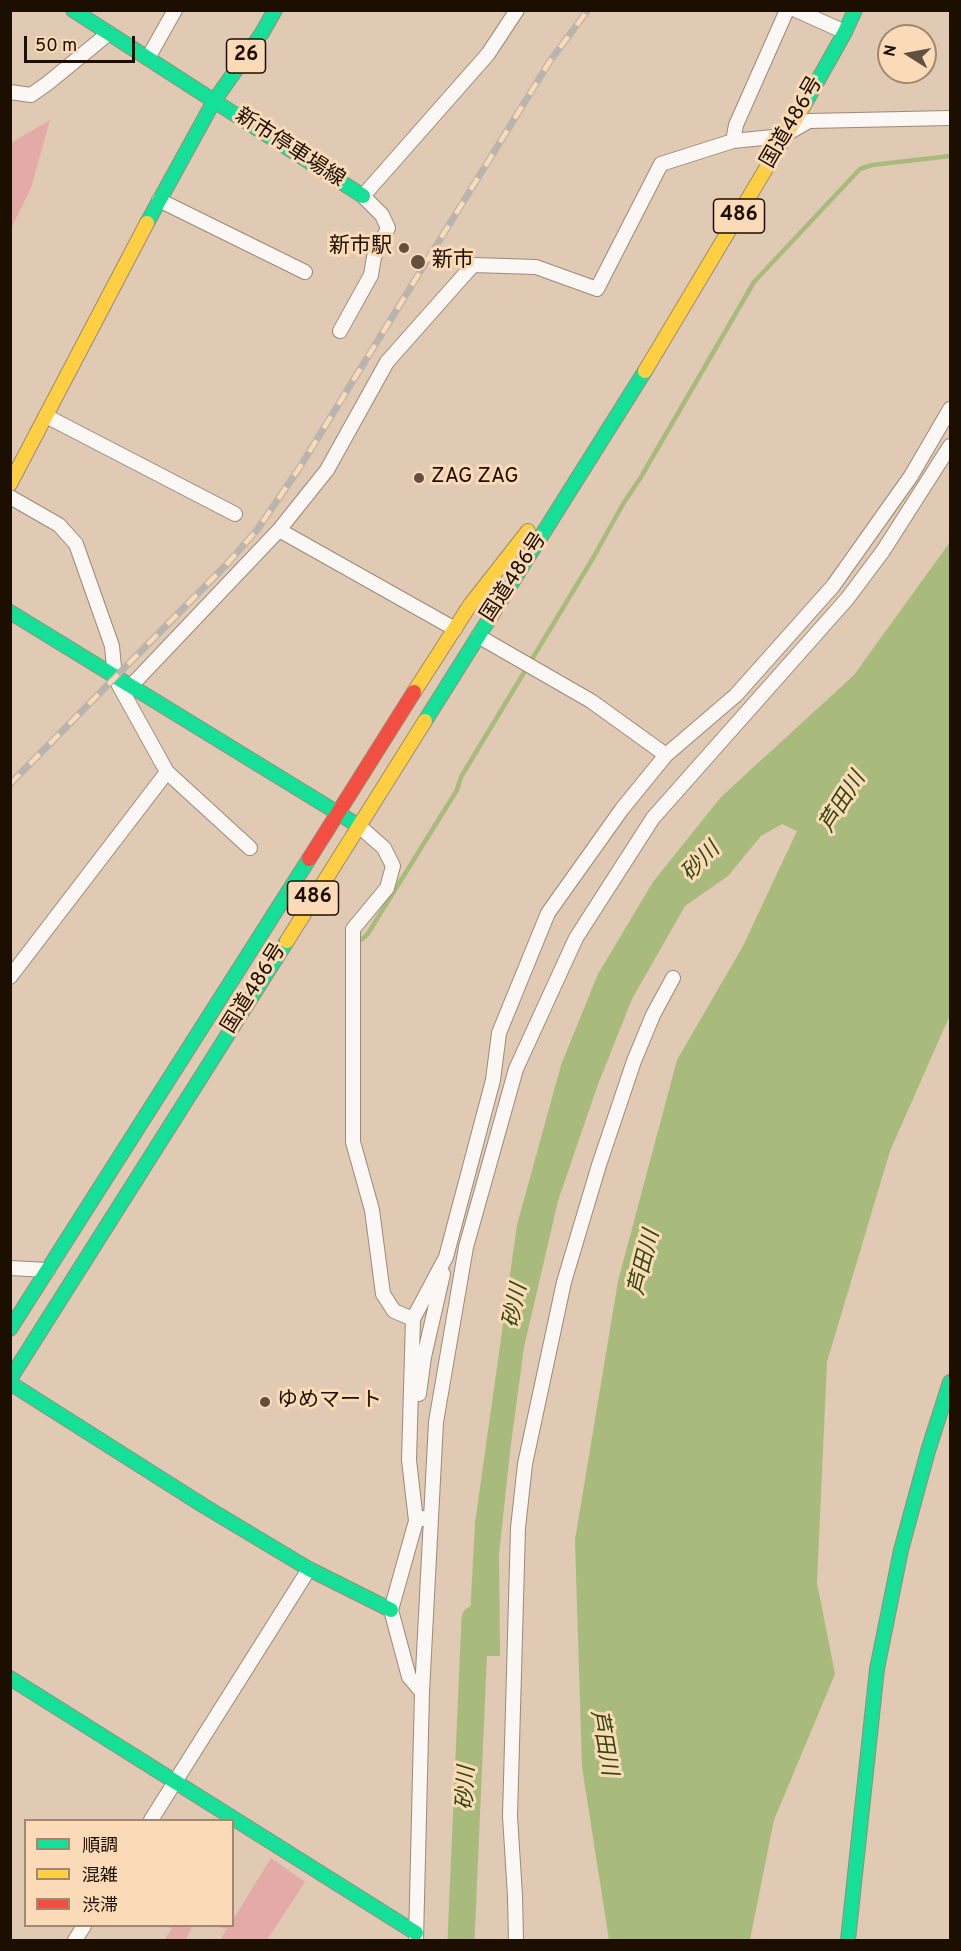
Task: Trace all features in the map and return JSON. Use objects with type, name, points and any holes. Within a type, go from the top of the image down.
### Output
[{"type":"main road","name":"26","points":[[73,10],[214,101],[262,33],[274,10]]},
{"type":"main road","name":"国道486号","points":[[10,1381],[617,418],[788,133],[855,10]]},
{"type":"main road","name":"新市停車場線","points":[[214,101],[363,196]]},
{"type":"main road","points":[[10,484],[159,200],[214,101]]},
{"type":"main road","name":"国道486号","points":[[10,1329],[470,605],[617,418]]},
{"type":"main road","points":[[10,612],[359,826]]},
{"type":"main road","points":[[10,1381],[204,1506],[309,1569],[391,1610]]},
{"type":"main road","points":[[848,1941],[877,1669],[901,1550],[928,1451],[951,1382]]},
{"type":"main road","points":[[10,1678],[231,1819]]},
{"type":"main road","points":[[234,1821],[416,1937]]},
{"type":"street","points":[[148,58],[175,10]]},
{"type":"street","points":[[340,331],[371,275],[374,257],[387,228],[382,215],[363,196],[488,54],[517,10]]},
{"type":"street","points":[[733,141],[736,125],[788,10]]},
{"type":"street","points":[[796,10],[845,32]]},
{"type":"street","points":[[10,92],[31,94],[48,83],[108,33]]},
{"type":"street","points":[[130,687],[279,530],[327,470],[387,362],[473,265],[536,267],[597,289],[661,164],[733,141],[788,133],[809,121],[951,118]]},
{"type":"street","points":[[159,200],[305,272]]},
{"type":"street","points":[[410,1460],[424,1357],[446,1257],[493,1080],[499,1033],[548,914],[622,809],[666,755],[736,695],[833,586],[911,476],[951,409]]},
{"type":"street","points":[[46,416],[235,514]]},
{"type":"street","points":[[416,1937],[422,1692],[436,1422],[466,1247],[516,1069],[576,938],[652,818],[847,599],[883,550],[951,446]]},
{"type":"street","points":[[10,497],[60,525],[76,544],[112,646],[115,678],[167,772],[250,848]]},
{"type":"street","points":[[279,530],[455,629]]},
{"type":"street","points":[[478,636],[591,701],[666,755]]},
{"type":"street","points":[[10,977],[167,772]]},
{"type":"street","points":[[359,826],[384,848],[393,866],[387,888],[352,929],[353,1142],[372,1210],[383,1294],[394,1311],[413,1319]]},
{"type":"street","points":[[516,1941],[510,1794],[518,1528],[525,1464],[564,1282],[598,1165],[634,1061],[653,1015],[673,978]]},
{"type":"street","points":[[422,1692],[410,1677],[391,1610],[416,1521],[410,1460],[413,1319],[446,1257]]},
{"type":"street","points":[[10,1268],[48,1270]]},
{"type":"street","points":[[416,1521],[431,1515]]},
{"type":"street","points":[[152,1819],[309,1569]]},
{"type":"street","points":[[75,1941],[83,1927]]},
{"type":"shaded area","points":[[50,120],[31,188],[11,229],[11,143]]},
{"type":"shaded area","points":[[271,1858],[305,1882],[267,1940],[220,1940],[227,1929],[216,1927],[234,1927],[234,1918]]},
{"type":"shaded area","points":[[169,1927],[192,1927],[186,1940],[164,1940],[172,1929]]},
{"type":"water","name":"芦田川","points":[[950,542],[950,1015],[890,1151],[827,1362],[817,1583],[835,1674],[774,1820],[750,1940],[609,1940],[582,1767],[575,1540],[618,1281],[677,1060],[743,946],[797,831],[782,824],[761,836],[728,876],[685,906],[632,999],[597,1087],[558,1201],[524,1347],[499,1555],[500,1656],[468,1656],[475,1523],[517,1225],[561,1065],[598,974],[653,882],[721,797],[854,675]]},
{"type":"waterway","points":[[362,939],[367,935],[457,790],[461,777],[641,477],[754,282],[860,169],[872,165],[950,156]]},
{"type":"waterway","name":"砂川","points":[[461,1940],[475,1619]]},
{"type":"railway","points":[[10,784],[226,565],[257,530],[298,470],[550,61],[588,10]]},
{"type":"traffic: fast","points":[[73,10],[214,101],[262,33],[275,10]]},
{"type":"traffic: fast","points":[[804,105],[855,10]]},
{"type":"traffic: fast","points":[[147,223],[214,101],[363,196]]},
{"type":"traffic: fast","points":[[425,721],[645,371]]},
{"type":"traffic: fast","points":[[10,612],[359,826]]},
{"type":"traffic: fast","points":[[10,1329],[309,859]]},
{"type":"traffic: fast","points":[[10,1379],[287,941]]},
{"type":"traffic: fast","points":[[848,1940],[877,1669],[901,1550],[950,1382]]},
{"type":"traffic: fast","points":[[10,1383],[204,1506],[309,1569],[391,1610]]},
{"type":"traffic: fast","points":[[10,1678],[416,1933]]},
{"type":"traffic: slow","points":[[645,371],[804,105]]},
{"type":"traffic: slow","points":[[10,484],[147,223]]},
{"type":"traffic: slow","points":[[414,692],[470,605],[528,531]]},
{"type":"traffic: slow","points":[[287,941],[425,721]]},
{"type":"traffic: jam","points":[[309,859],[414,692]]},
{"type":"place","name":"新市駅","points":[[404,248]]},
{"type":"place","name":"新市","points":[[418,262]]},
{"type":"place","name":"ZAG ZAG","points":[[419,478]]},
{"type":"place","name":"ゆめマート","points":[[265,1402]]}]
